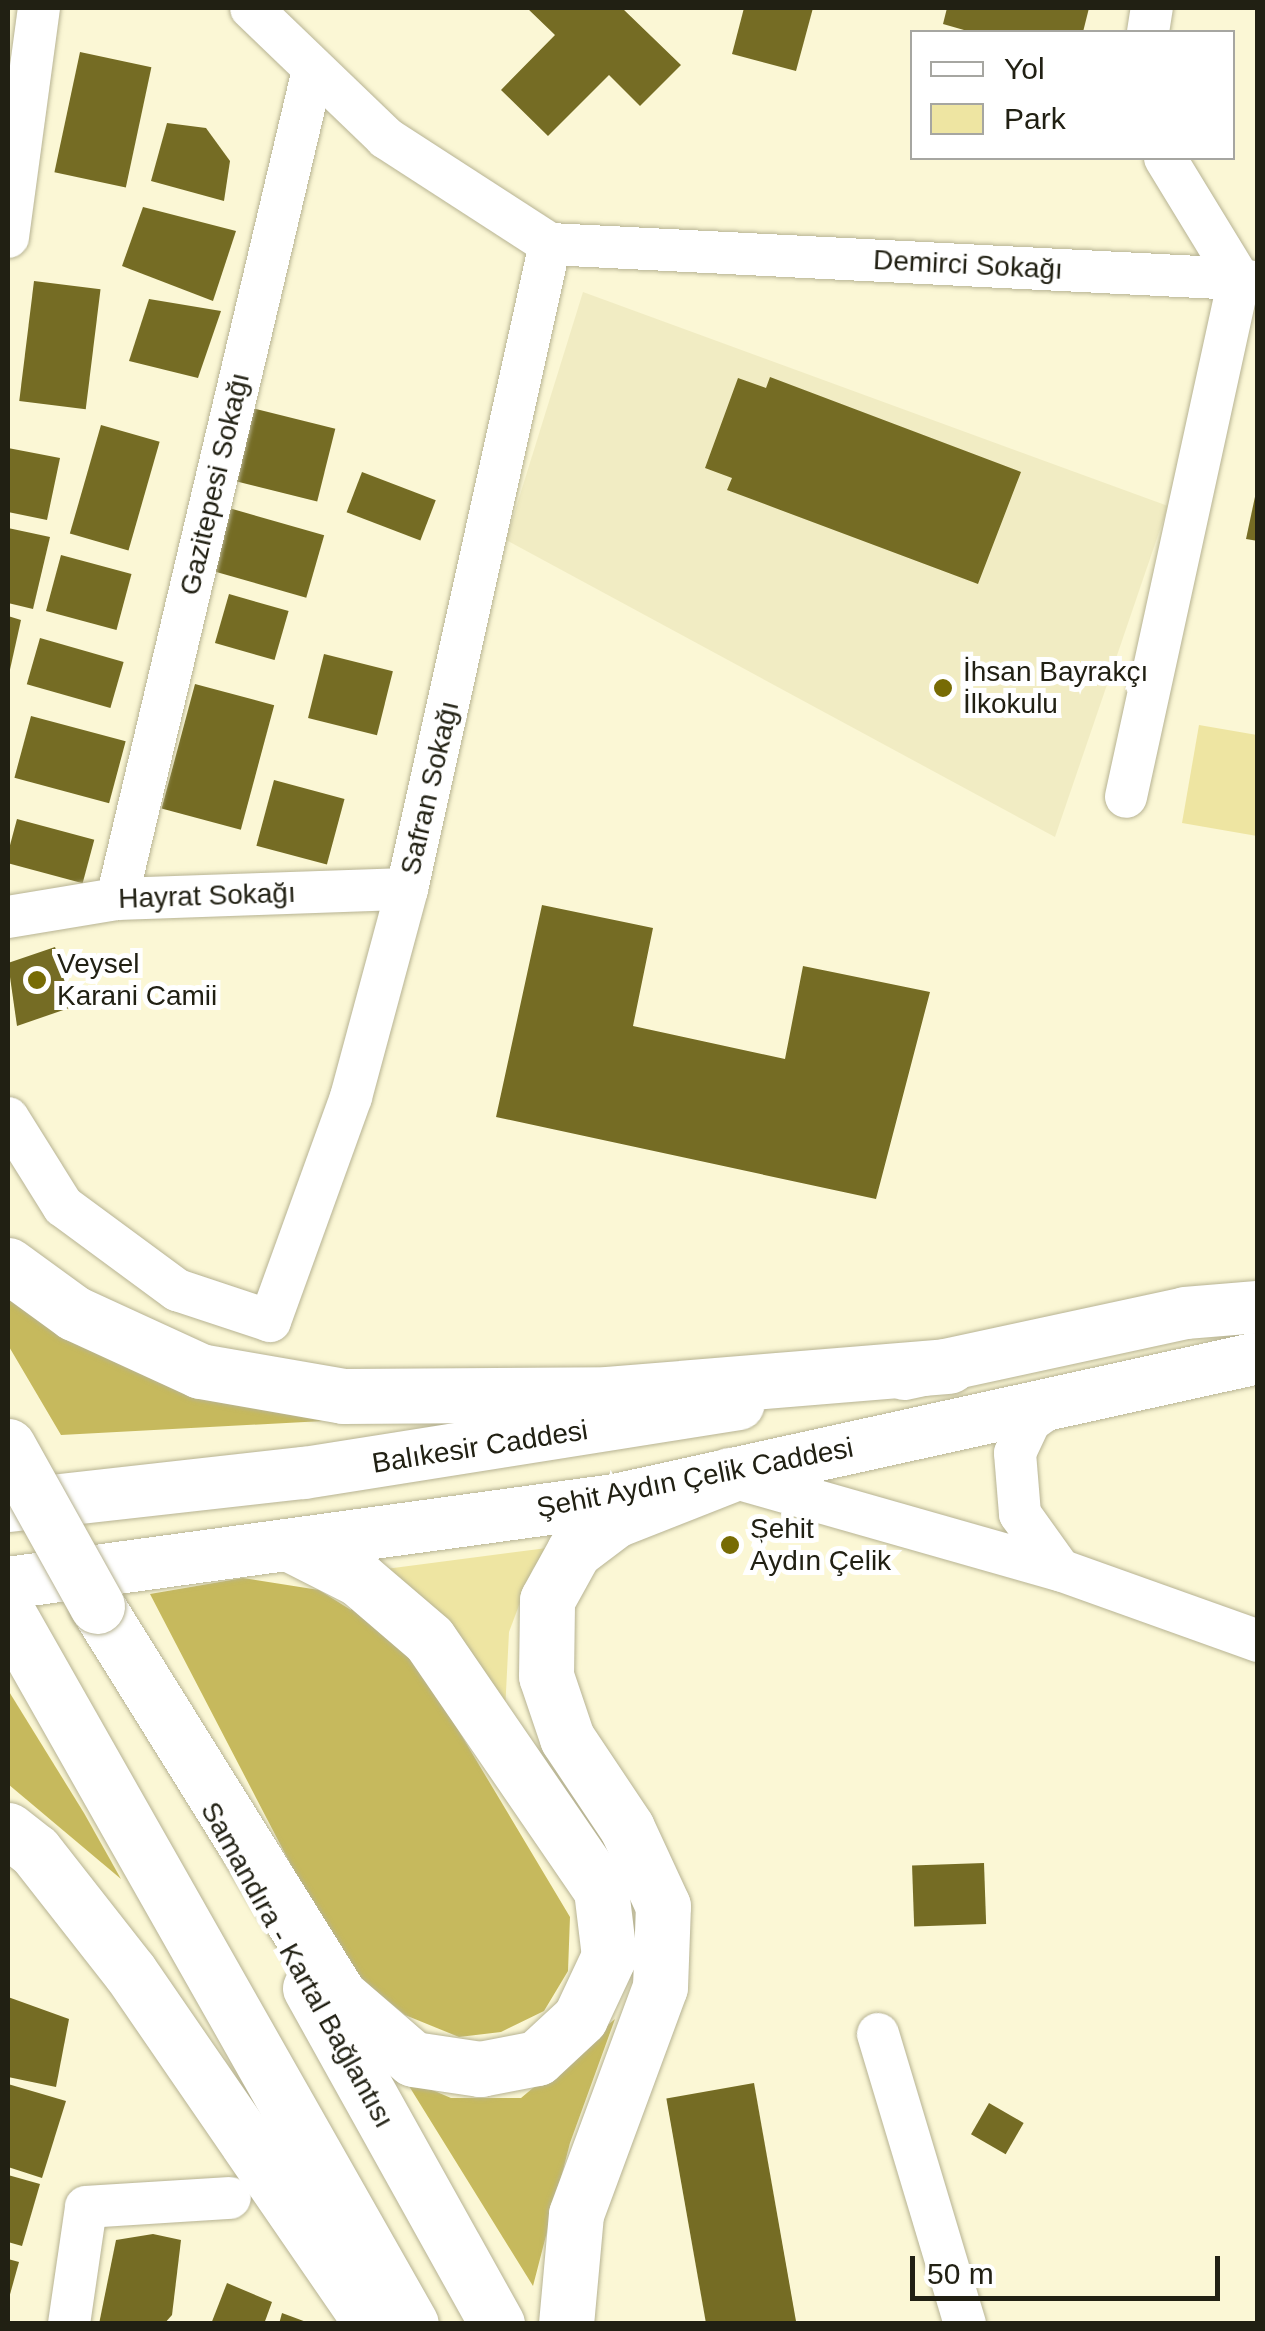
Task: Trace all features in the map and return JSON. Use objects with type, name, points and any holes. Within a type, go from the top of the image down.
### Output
[{"type":"highway","points":[[8,1265],[74,1313],[200,1371],[344,1396],[607,1394],[949,1366]]},
{"type":"highway","points":[[8,1446],[97,1606],[340,1996],[413,2059],[480,2069],[536,2058],[580,2018],[609,1956],[601,1890],[429,1639],[360,1578],[294,1546]]},
{"type":"highway","points":[[566,2324],[576,2214],[660,1987],[663,1906],[628,1828],[567,1738],[546,1676],[547,1600],[574,1551],[615,1520],[729,1476]]},
{"type":"highway","points":[[10,1606],[411,2324]]},
{"type":"highway","name":"Samandıra - Kartal Bağlantısı","points":[[97,1606],[497,2324]]},
{"type":"highway","points":[[8,1830],[130,1972],[372,2324]]},
{"type":"main road","points":[[949,1366],[1186,1313],[1258,1307]]},
{"type":"main road","name":"Şehit Aydın Çelik Caddesi","points":[[10,1606],[294,1546],[729,1476],[1072,1392],[1258,1358]]},
{"type":"main road","name":"Balıkesir Caddesi","points":[[8,1506],[323,1470],[949,1366]]},
{"type":"street","points":[[8,237],[40,8]]},
{"type":"street","name":"Demirci Sokağı","points":[[250,8],[386,138],[550,244],[1248,281]]},
{"type":"street","name":"Gazitepesi Sokağı","points":[[117,899],[313,70]]},
{"type":"street","points":[[1126,796],[1248,281],[1166,160]]},
{"type":"street","name":"Safran Sokağı","points":[[8,1118],[63,1206],[177,1290],[270,1321],[351,1096],[407,889],[550,244]]},
{"type":"street","name":"Hayrat Sokağı","points":[[8,917],[117,899],[407,889]]},
{"type":"street","points":[[1060,1570],[1020,1514],[1015,1453],[1030,1421],[1072,1392]]},
{"type":"street","points":[[729,1476],[1060,1570],[1258,1642]]},
{"type":"street","points":[[878,2034],[966,2324]]},
{"type":"street","points":[[68,2324],[86,2206],[230,2198]]},
{"type":"shaded area","name":"İhsan Bayrakçı İlkokulu","points":[[583,292],[1168,506],[1055,837],[506,540]]},
{"type":"shaded area","points":[[8,1298],[114,1361],[323,1421],[61,1435],[8,1345]]},
{"type":"shaded area","points":[[243,1578],[319,1590],[351,1610],[358,1600],[411,1651],[570,1917],[568,1971],[544,2011],[501,2032],[459,2037],[405,2015],[342,1963],[150,1594]]},
{"type":"shaded area","points":[[8,1690],[84,1813],[121,1879],[8,1784]]},
{"type":"shaded area","points":[[615,2019],[570,2143],[533,2286],[404,2078],[451,2098],[521,2098]]},
{"type":"green space","points":[[1199,725],[1257,735],[1257,836],[1182,823]]},
{"type":"green space","points":[[555,1547],[533,1568],[509,1632],[505,1712],[378,1570]]},
{"type":"building","points":[[527,8],[622,8],[681,65],[640,106],[609,75],[548,136],[501,90],[555,35]]},
{"type":"building","points":[[744,8],[813,8],[796,71],[732,54]]},
{"type":"building","points":[[947,8],[1089,8],[1084,30],[964,30],[943,24]]},
{"type":"building","points":[[80,52],[151,67],[126,187],[54,172]]},
{"type":"building","points":[[167,123],[206,128],[230,161],[224,201],[151,181]]},
{"type":"building","points":[[143,207],[236,231],[213,301],[122,266]]},
{"type":"building","points":[[34,281],[101,289],[86,409],[19,401]]},
{"type":"building","points":[[149,299],[221,311],[198,378],[129,361]]},
{"type":"building","points":[[770,377],[1021,472],[978,584],[727,490],[732,478],[705,468],[738,378],[766,388]]},
{"type":"building","points":[[248,407],[335,429],[317,502],[230,480]]},
{"type":"building","points":[[101,425],[160,442],[128,550],[70,534]]},
{"type":"building","points":[[8,448],[60,458],[47,520],[8,512]]},
{"type":"building","points":[[362,472],[436,500],[420,540],[347,512]]},
{"type":"building","points":[[1258,492],[1258,541],[1246,539]]},
{"type":"building","points":[[229,508],[324,535],[306,598],[211,570]]},
{"type":"building","points":[[8,528],[50,537],[33,609],[8,603]]},
{"type":"building","points":[[61,555],[132,574],[117,630],[46,611]]},
{"type":"building","points":[[229,594],[289,611],[275,660],[215,643]]},
{"type":"building","points":[[8,616],[21,620],[9,674],[8,674]]},
{"type":"building","points":[[40,638],[124,662],[110,708],[27,684]]},
{"type":"building","points":[[324,654],[393,671],[377,735],[308,718]]},
{"type":"building","points":[[195,684],[274,705],[241,830],[162,809]]},
{"type":"building","points":[[31,716],[126,741],[109,803],[14,778]]},
{"type":"building","points":[[274,780],[345,799],[327,865],[256,846]]},
{"type":"building","points":[[17,819],[94,840],[83,883],[8,863]]},
{"type":"building","points":[[542,905],[653,928],[633,1026],[785,1059],[803,966],[930,992],[876,1199],[496,1117]]},
{"type":"building","name":"Veysel Karani Camii","points":[[55,947],[75,1006],[17,1026],[8,963]]},
{"type":"building","points":[[984,1863],[986,1924],[914,1926],[912,1866]]},
{"type":"building","points":[[8,1997],[69,2019],[56,2087],[8,2077]]},
{"type":"building","points":[[754,2083],[796,2323],[706,2324],[666,2098]]},
{"type":"building","points":[[8,2084],[66,2101],[42,2178],[8,2167]]},
{"type":"building","points":[[989,2103],[1024,2123],[1006,2154],[971,2134]]},
{"type":"building","points":[[8,2175],[40,2184],[22,2246],[8,2242]]},
{"type":"building","points":[[153,2234],[181,2240],[172,2315],[164,2324],[99,2324],[116,2240]]},
{"type":"building","points":[[8,2259],[19,2262],[9,2298],[8,2298]]},
{"type":"building","points":[[227,2283],[272,2302],[264,2324],[211,2324]]},
{"type":"building","points":[[282,2313],[309,2323],[309,2324],[279,2324]]},
{"type":"place","name":"İhsan Bayrakçı İlkokulu","points":[[943,688]]},
{"type":"place","name":"Veysel Karani Camii","points":[[37,980]]},
{"type":"place","name":"Şehit Aydın Çelik","points":[[730,1545]]}]
